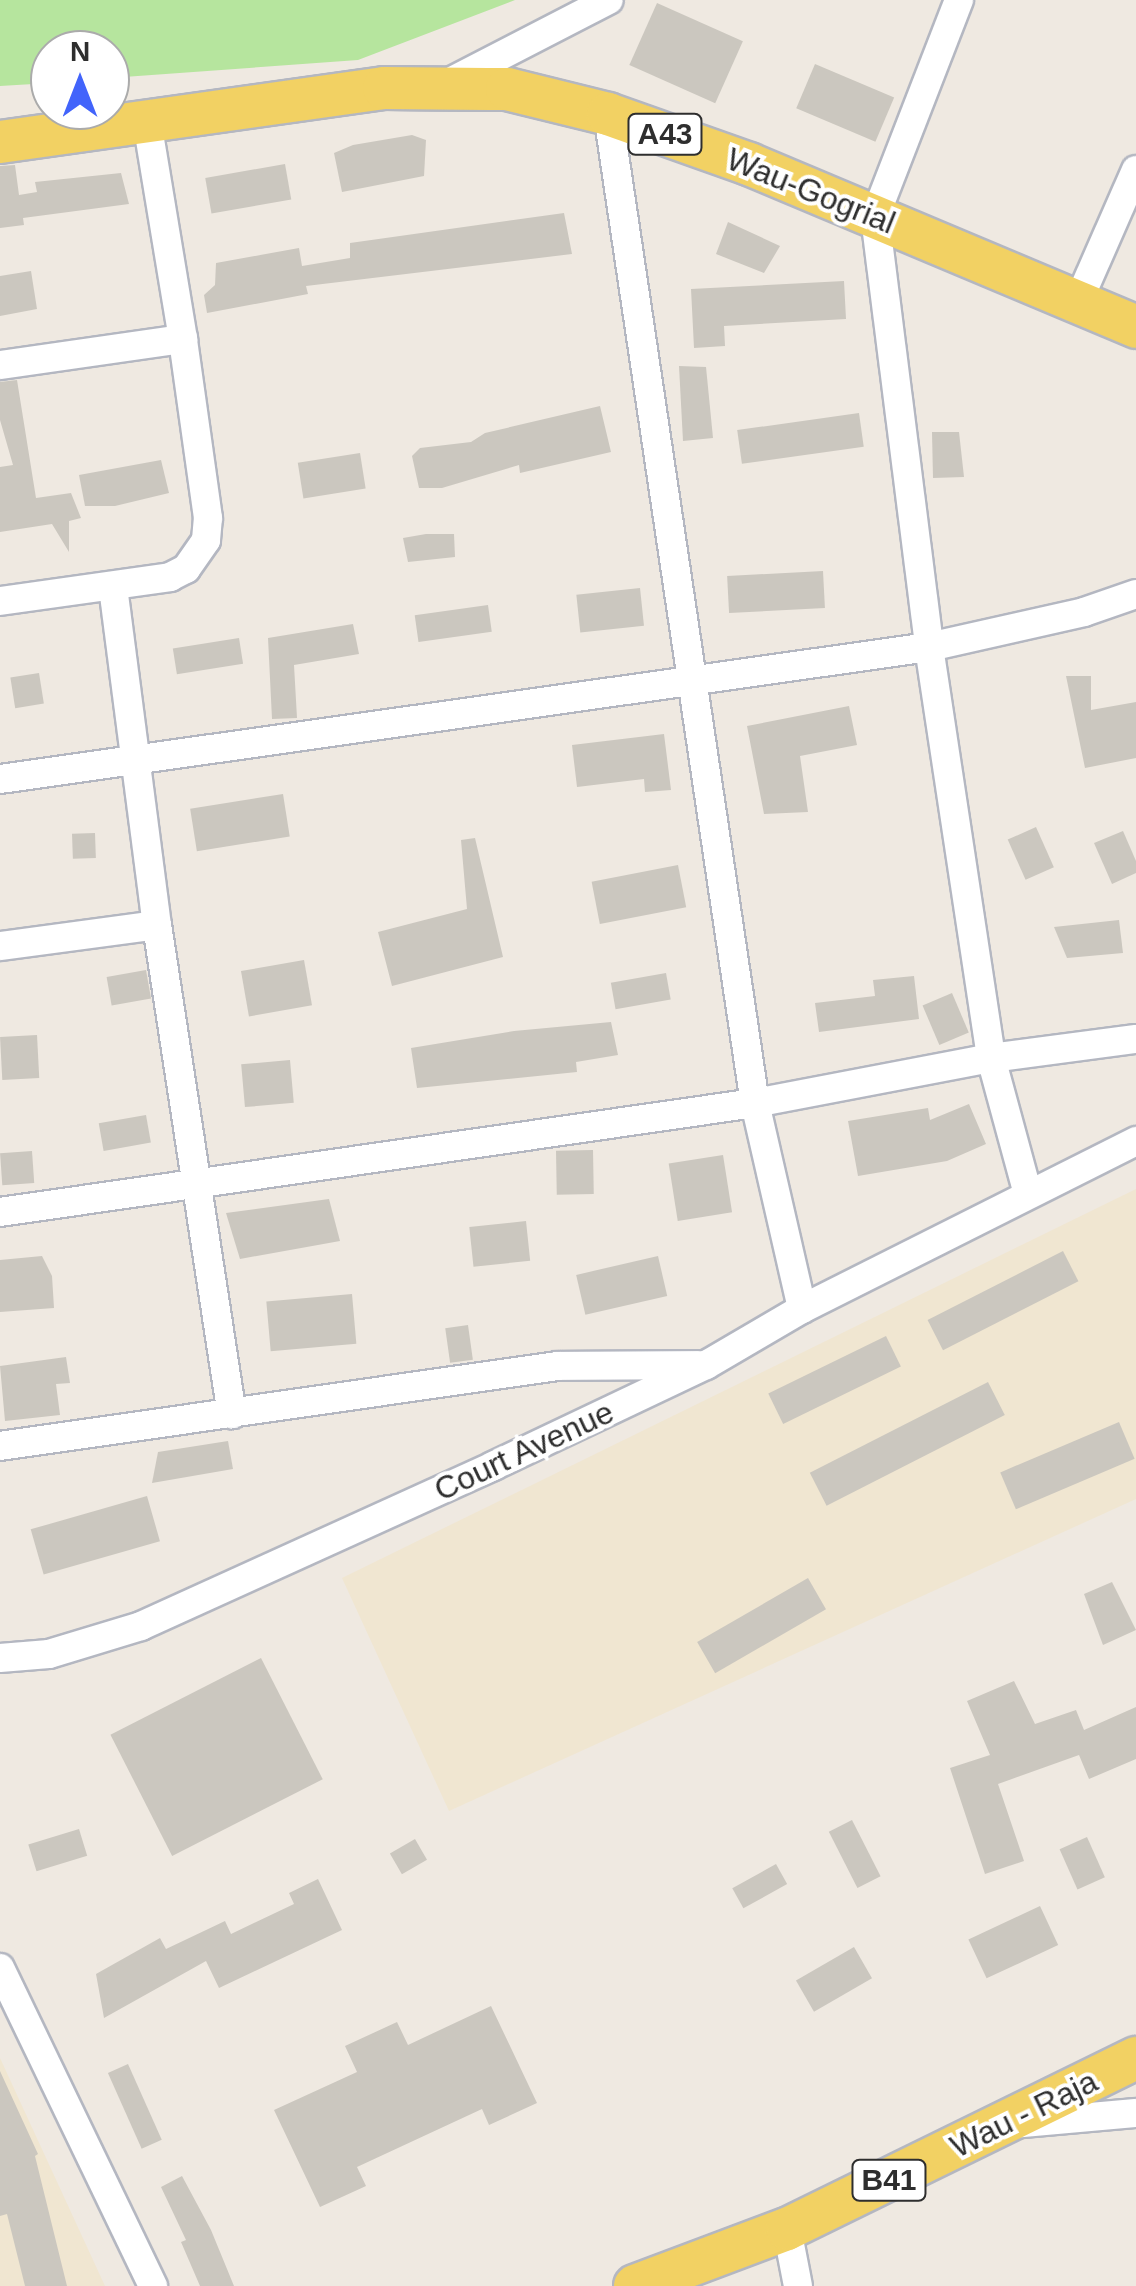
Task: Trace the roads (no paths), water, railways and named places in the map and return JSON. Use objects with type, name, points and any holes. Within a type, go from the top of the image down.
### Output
[{"type":"main road","name":"Wau-Gogrial","points":[[0,142],[384,88],[445,85],[507,89],[608,114],[749,164],[1136,327]]},
{"type":"main road","name":"Wau - Raja","points":[[636,2286],[787,2228],[1136,2058]]},
{"type":"street","points":[[445,85],[609,0]]},
{"type":"street","points":[[959,0],[875,216],[929,647],[991,1058],[1028,1194]]},
{"type":"street","points":[[608,114],[754,1104],[802,1309]]},
{"type":"street","points":[[0,602],[170,577],[186,569],[206,540],[208,518],[183,339],[147,122]]},
{"type":"street","points":[[1078,302],[1136,170]]},
{"type":"street","points":[[0,365],[183,339]]},
{"type":"street","points":[[113,587],[156,925],[232,1414]]},
{"type":"street","points":[[0,779],[929,647],[1084,612],[1136,594]]},
{"type":"street","points":[[0,946],[156,925]]},
{"type":"street","points":[[0,1212],[754,1104],[991,1058],[1136,1039]]},
{"type":"street","name":"Court Avenue","points":[[0,1661],[48,1654],[141,1626],[706,1365],[802,1309],[1136,1141]]},
{"type":"street","points":[[0,1446],[557,1366],[706,1365]]},
{"type":"street","points":[[0,1968],[153,2286]]},
{"type":"street","points":[[1004,2124],[1136,2113]]},
{"type":"street","points":[[787,2228],[798,2286]]}]
